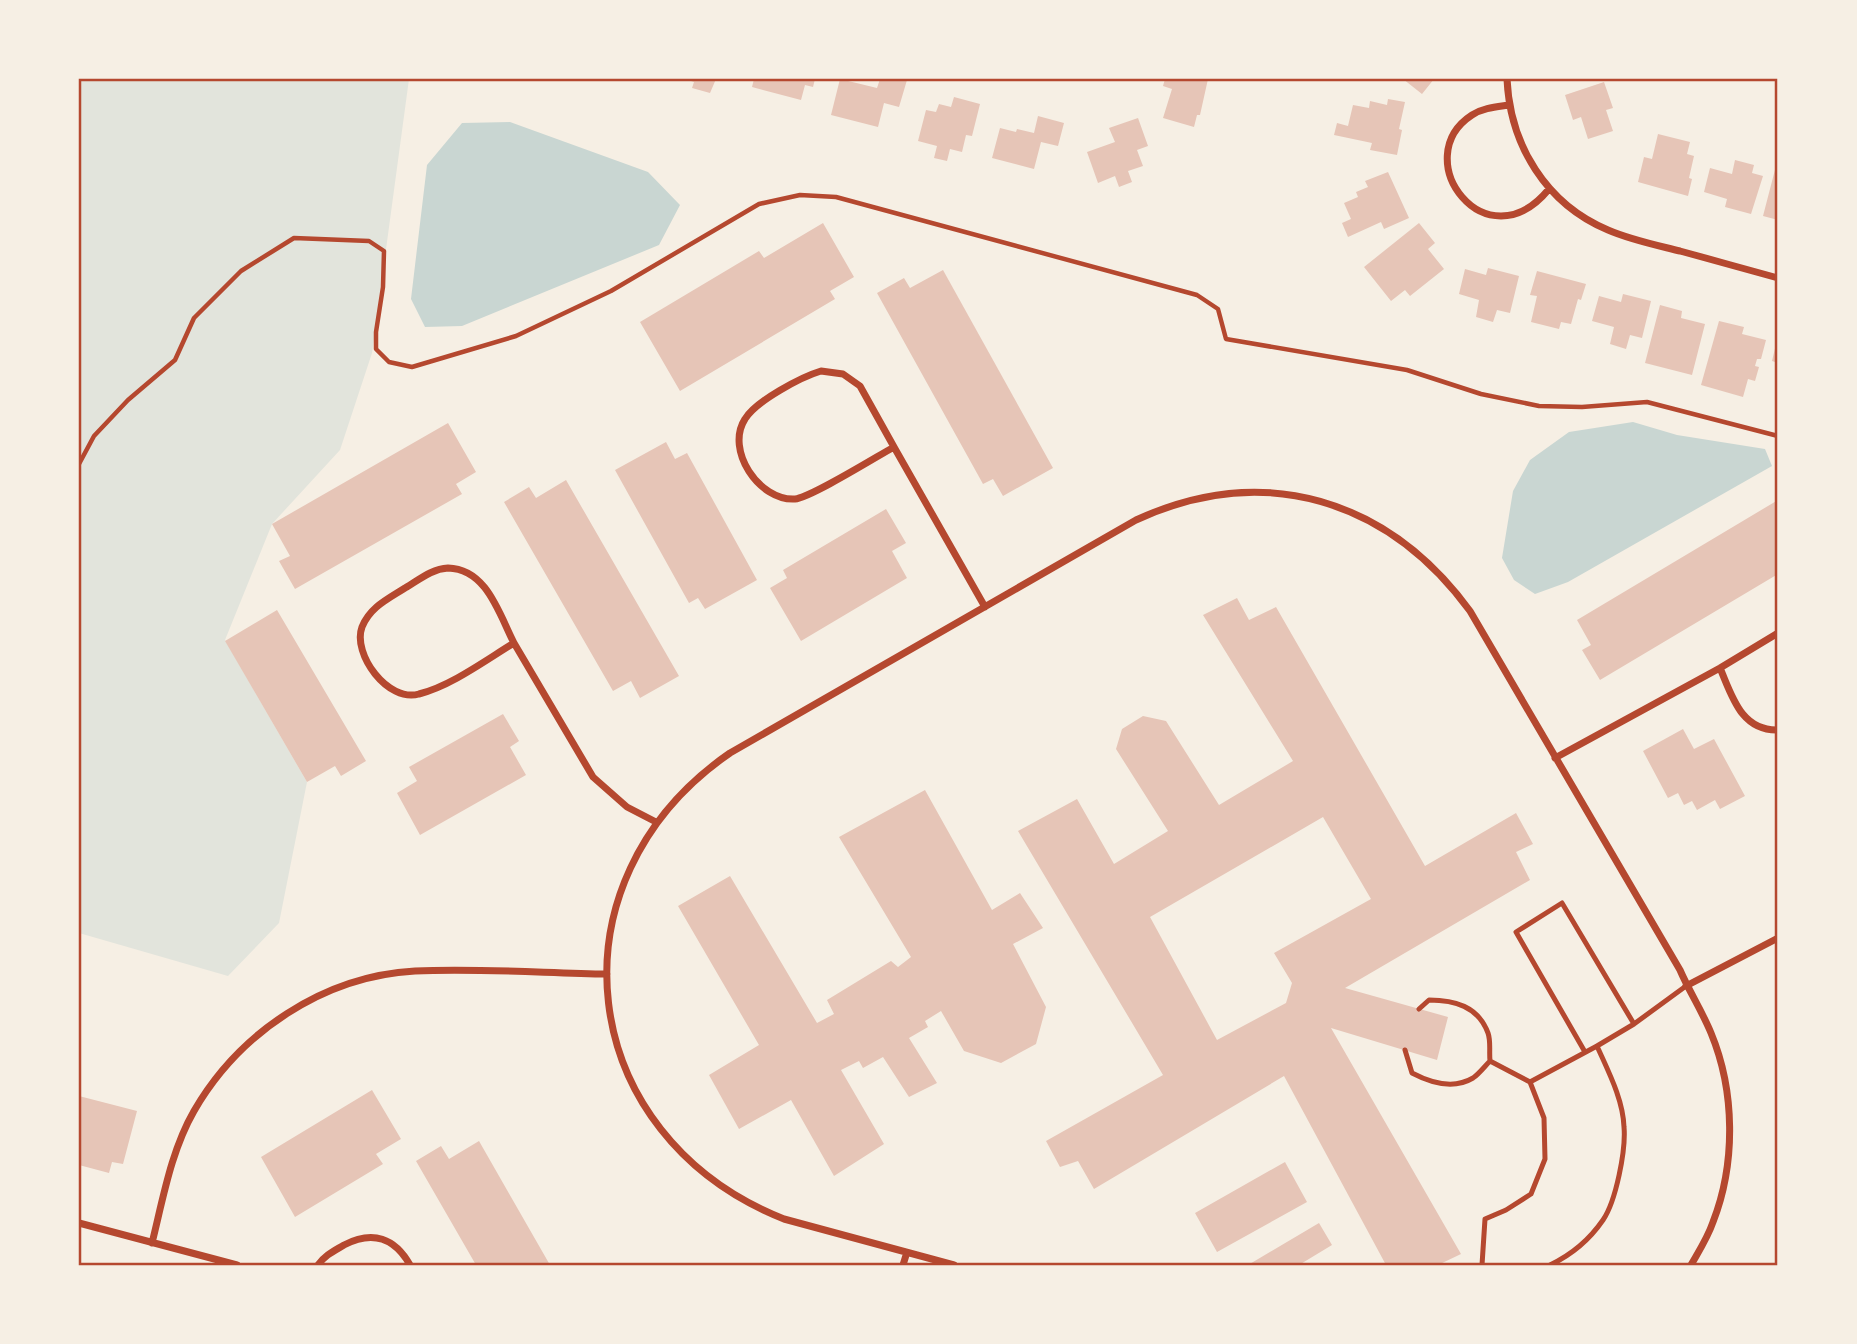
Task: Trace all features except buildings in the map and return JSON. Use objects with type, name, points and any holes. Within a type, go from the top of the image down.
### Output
[{"type":"street","points":[[1507,79],[1508,105],[1522,149],[1549,189],[1577,213],[1608,230],[1778,278]]},
{"type":"street","points":[[1508,105],[1489,108],[1472,115],[1453,136],[1447,156],[1451,182],[1471,207],[1483,213],[1500,216],[1516,214],[1530,208],[1538,203],[1549,189]]},
{"type":"street","points":[[894,447],[801,498],[791,499],[772,494],[756,482],[739,449],[738,438],[743,422],[752,409],[811,374],[832,371],[848,376],[860,386],[985,607]]},
{"type":"street","points":[[954,1265],[784,1219],[734,1195],[698,1170],[674,1146],[653,1120],[627,1071],[618,1050],[610,1018],[606,984],[609,939],[620,894],[643,841],[656,822],[694,780],[730,753],[1136,520],[1166,507],[1208,496],[1241,492],[1275,493],[1330,505],[1371,522],[1409,546],[1435,568],[1470,611],[1671,954],[1698,1005],[1719,1057],[1725,1079],[1730,1123],[1726,1179],[1714,1222],[1691,1265]]},
{"type":"street","points":[[514,643],[429,691],[407,695],[391,690],[379,679],[363,651],[361,632],[377,605],[436,569],[454,568],[471,574],[483,585],[593,777],[627,807],[656,822]]},
{"type":"street","points":[[1555,758],[1720,668],[1778,633]]},
{"type":"street","points":[[1720,668],[1738,711],[1745,719],[1760,728],[1778,730]]},
{"type":"street","points":[[1686,986],[1778,938]]},
{"type":"street","points":[[152,1243],[172,1162],[194,1111],[225,1066],[249,1042],[303,1004],[364,980],[414,971],[607,974]]},
{"type":"street","points":[[79,1223],[237,1265]]},
{"type":"street","points":[[318,1265],[330,1252],[356,1238],[368,1237],[386,1240],[396,1246],[411,1265]]},
{"type":"street","points":[[903,1265],[906,1252]]},
{"type":"lane","points":[[1585,1052],[1516,932],[1562,904],[1634,1024]]},
{"type":"lane","points":[[1530,1082],[1634,1024],[1686,986]]},
{"type":"lane","points":[[1405,1050],[1412,1073],[1430,1083],[1453,1085],[1474,1078],[1490,1061],[1488,1034],[1475,1012],[1451,1000],[1429,1000],[1419,1009]]},
{"type":"lane","points":[[1550,1265],[1570,1256],[1604,1219],[1623,1164],[1624,1125],[1615,1086],[1597,1046]]},
{"type":"lane","points":[[1482,1265],[1485,1219],[1506,1210],[1531,1194],[1545,1159],[1544,1118],[1530,1082],[1490,1061]]},
{"type":"path","points":[[79,464],[102,427],[128,400],[175,360],[194,318],[241,271],[294,238],[369,241],[384,251],[376,349],[389,362],[412,367],[516,336],[611,292],[759,204],[800,195],[836,197],[1196,295],[1218,309],[1226,339],[1407,370],[1481,394],[1539,406],[1582,407],[1647,402],[1778,436]]},
{"type":"shaded area","points":[[79,79],[409,79],[372,353],[340,450],[272,524],[225,640],[307,782],[279,923],[228,976],[79,933]]},
{"type":"shaded area","points":[[510,122],[648,172],[680,205],[659,245],[462,326],[425,327],[411,299],[427,165],[462,123]]},
{"type":"shaded area","points":[[1633,422],[1677,435],[1765,449],[1772,466],[1568,582],[1535,594],[1514,580],[1502,558],[1513,491],[1530,460],[1569,432]]}]
